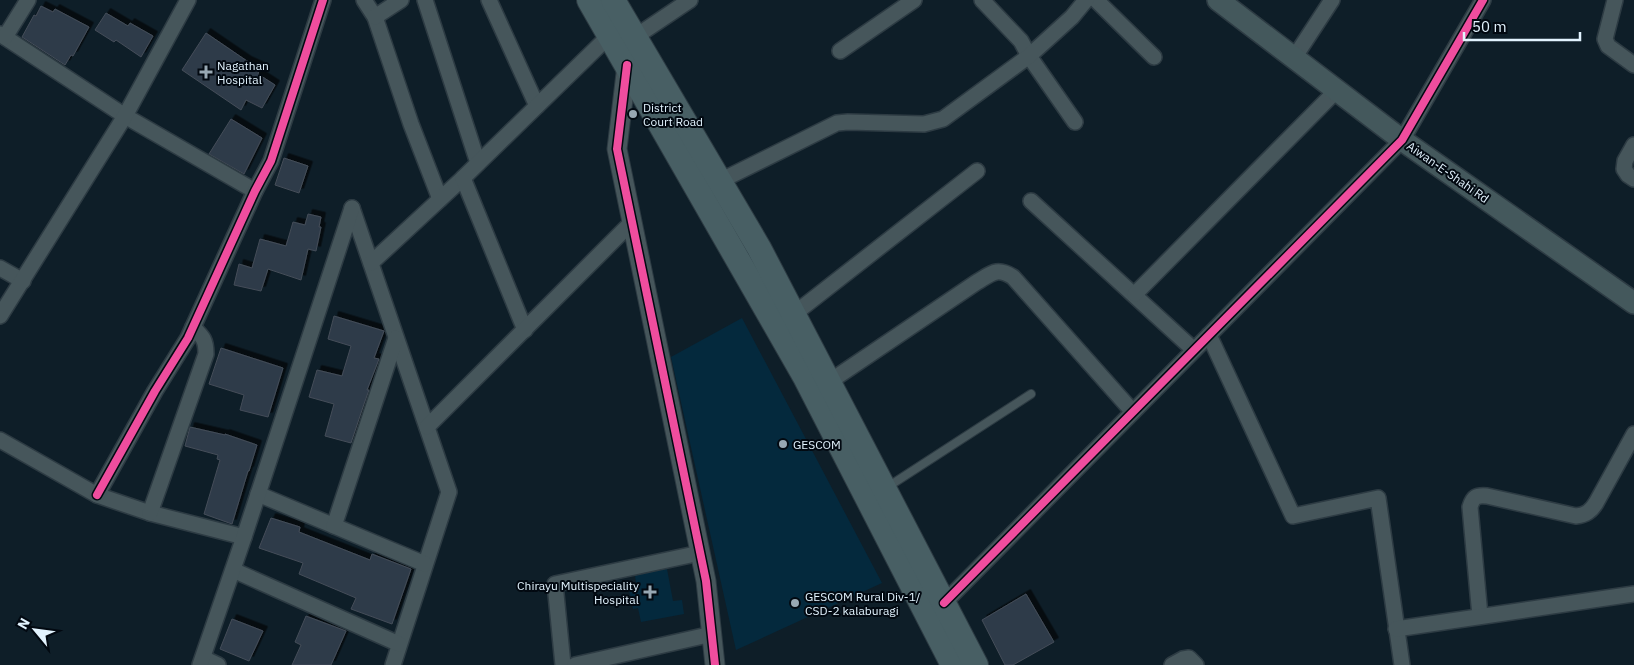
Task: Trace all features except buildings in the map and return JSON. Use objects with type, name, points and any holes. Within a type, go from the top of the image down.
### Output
[{"type":"main road","points":[[589,0],[805,377],[952,665]]},
{"type":"main road","points":[[613,0],[759,248],[976,665]]},
{"type":"main road","name":"Aiwan-E-Shahi Rd","points":[[1218,0],[1402,140],[1634,303]]},
{"type":"street","points":[[28,0],[2,36],[125,116],[255,191]]},
{"type":"street","points":[[0,316],[125,116],[188,0]]},
{"type":"street","points":[[97,495],[155,391],[188,338],[255,191],[271,161],[323,0]]},
{"type":"street","points":[[364,0],[375,17],[411,124],[440,199]]},
{"type":"street","points":[[375,17],[401,0]]},
{"type":"street","points":[[425,0],[478,163]]},
{"type":"street","points":[[489,0],[537,106]]},
{"type":"street","points":[[635,37],[690,0]]},
{"type":"street","points":[[840,51],[914,0]]},
{"type":"street","points":[[982,0],[1022,41],[1029,56],[1075,122]]},
{"type":"street","points":[[720,181],[837,124],[848,122],[924,124],[943,119],[1029,56],[1067,21],[1086,0]]},
{"type":"street","points":[[1096,0],[1154,57]]},
{"type":"street","points":[[1294,58],[1332,0]]},
{"type":"street","points":[[944,603],[1402,140],[1483,0]]},
{"type":"street","points":[[1615,0],[1605,39],[1608,46],[1634,65]]},
{"type":"street","points":[[371,263],[463,178],[610,35]]},
{"type":"street","points":[[627,65],[617,148],[706,581],[715,665]]},
{"type":"street","points":[[1135,294],[1337,90]]},
{"type":"street","points":[[1634,145],[1625,161],[1624,168],[1628,175],[1634,178]]},
{"type":"street","points":[[794,314],[977,171]]},
{"type":"street","points":[[463,178],[524,330]]},
{"type":"street","points":[[1031,201],[1135,294],[1194,350]]},
{"type":"street","points":[[218,665],[201,661],[244,537],[352,208],[449,492],[393,665]]},
{"type":"street","points":[[427,427],[632,222]]},
{"type":"street","points":[[0,268],[23,281]]},
{"type":"street","points":[[829,382],[996,271],[1004,272],[1013,277],[1133,412]]},
{"type":"street","points":[[150,513],[206,354],[206,345],[203,338],[193,328]]},
{"type":"street","points":[[1209,335],[1293,516],[1378,498],[1402,665]]},
{"type":"street","points":[[334,526],[396,338]]},
{"type":"street","points":[[1480,616],[1470,507],[1472,499],[1478,495],[1487,496],[1576,516],[1584,515],[1596,503],[1634,434]]},
{"type":"street","points":[[0,440],[97,495],[150,513],[244,537]]},
{"type":"street","points":[[258,494],[426,564]]},
{"type":"street","points":[[563,665],[555,584],[700,553]]},
{"type":"street","points":[[233,570],[399,644]]},
{"type":"street","points":[[1396,629],[1634,594]]},
{"type":"street","points":[[575,665],[712,634]]},
{"type":"street","points":[[1172,665],[1182,659],[1189,658],[1196,665]]},
{"type":"lane","points":[[885,489],[1031,394]]},
{"type":"shaded area","points":[[742,318],[882,583],[736,650],[671,357]]},
{"type":"shaded area","name":"Chirayu Multispeciality Hospital","points":[[667,569],[673,601],[682,600],[684,614],[641,622],[638,608],[633,609],[628,585],[636,583],[635,575]]},
{"type":"cycle path","points":[[97,495],[155,391],[188,338],[255,191],[271,161],[323,0]]},
{"type":"cycle path","points":[[944,603],[1402,140],[1483,0]]},
{"type":"cycle path","points":[[627,65],[617,149],[706,581],[715,665]]},
{"type":"place","name":"Nagathan Hospital","points":[[206,72]]},
{"type":"place","name":"District Court Road","points":[[633,114]]},
{"type":"place","name":"GESCOM","points":[[783,444]]},
{"type":"place","name":"Chirayu Multispeciality Hospital","points":[[650,592]]},
{"type":"place","name":"GESCOM Rural Div-1/ CSD-2 kalaburagi","points":[[795,603]]}]
